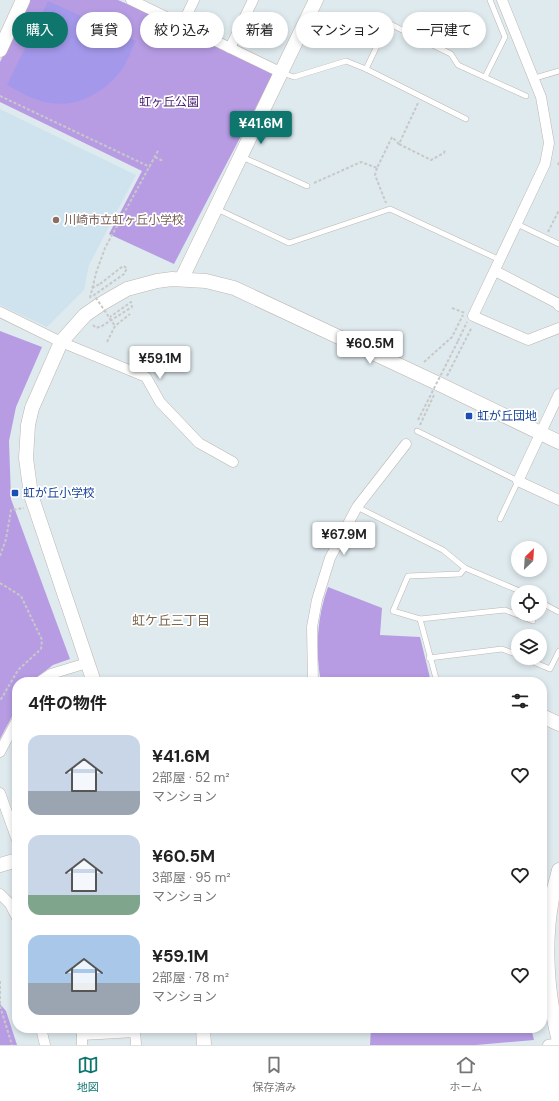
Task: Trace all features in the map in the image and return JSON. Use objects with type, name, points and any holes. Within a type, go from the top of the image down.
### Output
[{"type":"street","points":[[0,50],[23,0]]},
{"type":"street","points":[[133,0],[158,12]]},
{"type":"street","points":[[188,12],[194,0]]},
{"type":"street","points":[[230,48],[253,0]]},
{"type":"street","points":[[182,278],[316,0]]},
{"type":"street","points":[[502,0],[535,78],[541,97],[549,143],[544,164],[517,224],[495,271],[469,314],[528,340],[559,328]]},
{"type":"street","points":[[224,45],[282,73]]},
{"type":"street","points":[[495,271],[557,303],[559,306]]},
{"type":"street","points":[[92,677],[35,506],[26,458],[28,425],[32,408],[61,342],[85,315],[127,289],[157,281],[182,278],[206,281],[234,288],[438,390],[559,442]]},
{"type":"street","points":[[0,312],[61,342],[146,376],[160,402],[199,443],[233,462]]},
{"type":"street","points":[[559,394],[518,481],[559,500]]},
{"type":"street","points":[[313,677],[312,627],[317,600],[330,558],[357,507],[406,444]]},
{"type":"street","points":[[46,677],[51,674],[87,663]]},
{"type":"street","points":[[547,718],[559,724]]},
{"type":"street","points":[[0,752],[12,729]]},
{"type":"street","points":[[0,793],[12,826]]},
{"type":"street","points":[[0,865],[12,861]]},
{"type":"street","points":[[547,954],[552,894],[559,870]]},
{"type":"street","points":[[0,894],[12,908]]},
{"type":"street","points":[[547,974],[553,1020],[559,1042],[548,1045]]},
{"type":"street","points":[[42,1033],[45,1045]]},
{"type":"street","points":[[81,1036],[108,1033]]},
{"type":"street","points":[[135,1033],[136,1045]]},
{"type":"street","points":[[203,1033],[204,1045]]},
{"type":"lane","points":[[485,77],[505,36],[490,0]]},
{"type":"lane","points":[[366,69],[388,23],[451,54],[458,64],[526,96]]},
{"type":"lane","points":[[282,73],[294,78],[346,61],[366,69],[421,98],[466,119]]},
{"type":"lane","points":[[535,78],[559,71]]},
{"type":"lane","points":[[241,156],[307,186]]},
{"type":"lane","points":[[216,208],[289,243],[390,209],[500,260]]},
{"type":"lane","points":[[517,224],[559,244]]},
{"type":"lane","points":[[417,430],[518,481],[500,519]]},
{"type":"lane","points":[[357,507],[443,550],[465,568],[511,587]]},
{"type":"lane","points":[[465,568],[460,574],[408,576],[393,611],[420,619],[505,610],[511,612]]},
{"type":"lane","points":[[547,606],[559,612]]},
{"type":"lane","points":[[420,619],[429,658],[435,677]]},
{"type":"lane","points":[[429,658],[502,649],[511,653]]},
{"type":"lane","points":[[542,665],[550,668],[559,651]]},
{"type":"path","points":[[0,96],[150,167]]},
{"type":"path","points":[[399,144],[421,98]]},
{"type":"path","points":[[390,209],[384,200],[375,175],[392,137],[399,144],[431,160],[444,153],[445,150]]},
{"type":"path","points":[[85,315],[105,248],[160,149]]},
{"type":"path","points":[[155,158],[163,161]]},
{"type":"path","points":[[307,186],[361,162],[377,168]]},
{"type":"path","points":[[545,237],[559,210]]},
{"type":"path","points":[[92,288],[100,284],[123,266],[127,268],[124,274],[94,295],[115,326]]},
{"type":"path","points":[[102,326],[132,307],[132,302],[110,317]]},
{"type":"path","points":[[417,430],[474,324],[469,314],[452,308]]},
{"type":"path","points":[[107,342],[115,326],[130,314]]},
{"type":"path","points":[[418,420],[458,341],[469,314]]},
{"type":"path","points":[[424,362],[452,337],[469,314]]},
{"type":"path","points":[[0,556],[6,539],[11,510],[35,506]]},
{"type":"path","points":[[0,583],[22,596],[42,640],[41,649],[18,670],[14,677]]},
{"type":"path","points":[[0,700],[12,680]]},
{"type":"path","points":[[0,981],[0,1006],[12,1045]]},
{"type":"shaded area","points":[[48,1],[76,14],[76,48],[132,48],[132,39],[136,41],[120,72],[112,81],[93,95],[72,103],[61,104],[38,100],[7,85],[25,48],[68,48],[68,12],[43,12]]},
{"type":"shaded area","name":"川崎市立虹ヶ丘小学校","points":[[0,109],[136,175],[89,265],[84,290],[47,327],[0,305]]},
{"type":"green space","name":"虹ヶ丘公園","points":[[29,0],[118,0],[145,12],[140,12],[140,48],[224,48],[224,46],[276,69],[174,264],[109,234],[142,171],[0,102],[0,62],[12,36],[12,48],[68,48],[68,12],[23,12]]},
{"type":"green space","points":[[0,331],[42,347],[16,407],[9,441],[11,499],[70,659],[53,665],[37,677],[12,677],[12,716],[0,739]]},
{"type":"green space","points":[[328,587],[382,608],[380,635],[420,637],[430,677],[320,677],[318,658],[318,634],[324,598]]},
{"type":"green space","points":[[0,1004],[6,1011],[17,1045],[0,1045]]},
{"type":"green space","points":[[371,1033],[532,1033],[534,1040],[476,1045],[370,1045]]},
{"type":"place","name":"川崎市立虹ヶ丘小学校","points":[[56,220]]},
{"type":"place","name":"虹が丘団地","points":[[469,416]]},
{"type":"place","name":"虹が丘小学校","points":[[15,493]]},
{"type":"district","name":"虹ケ丘三丁目","points":[[171,620]]}]
